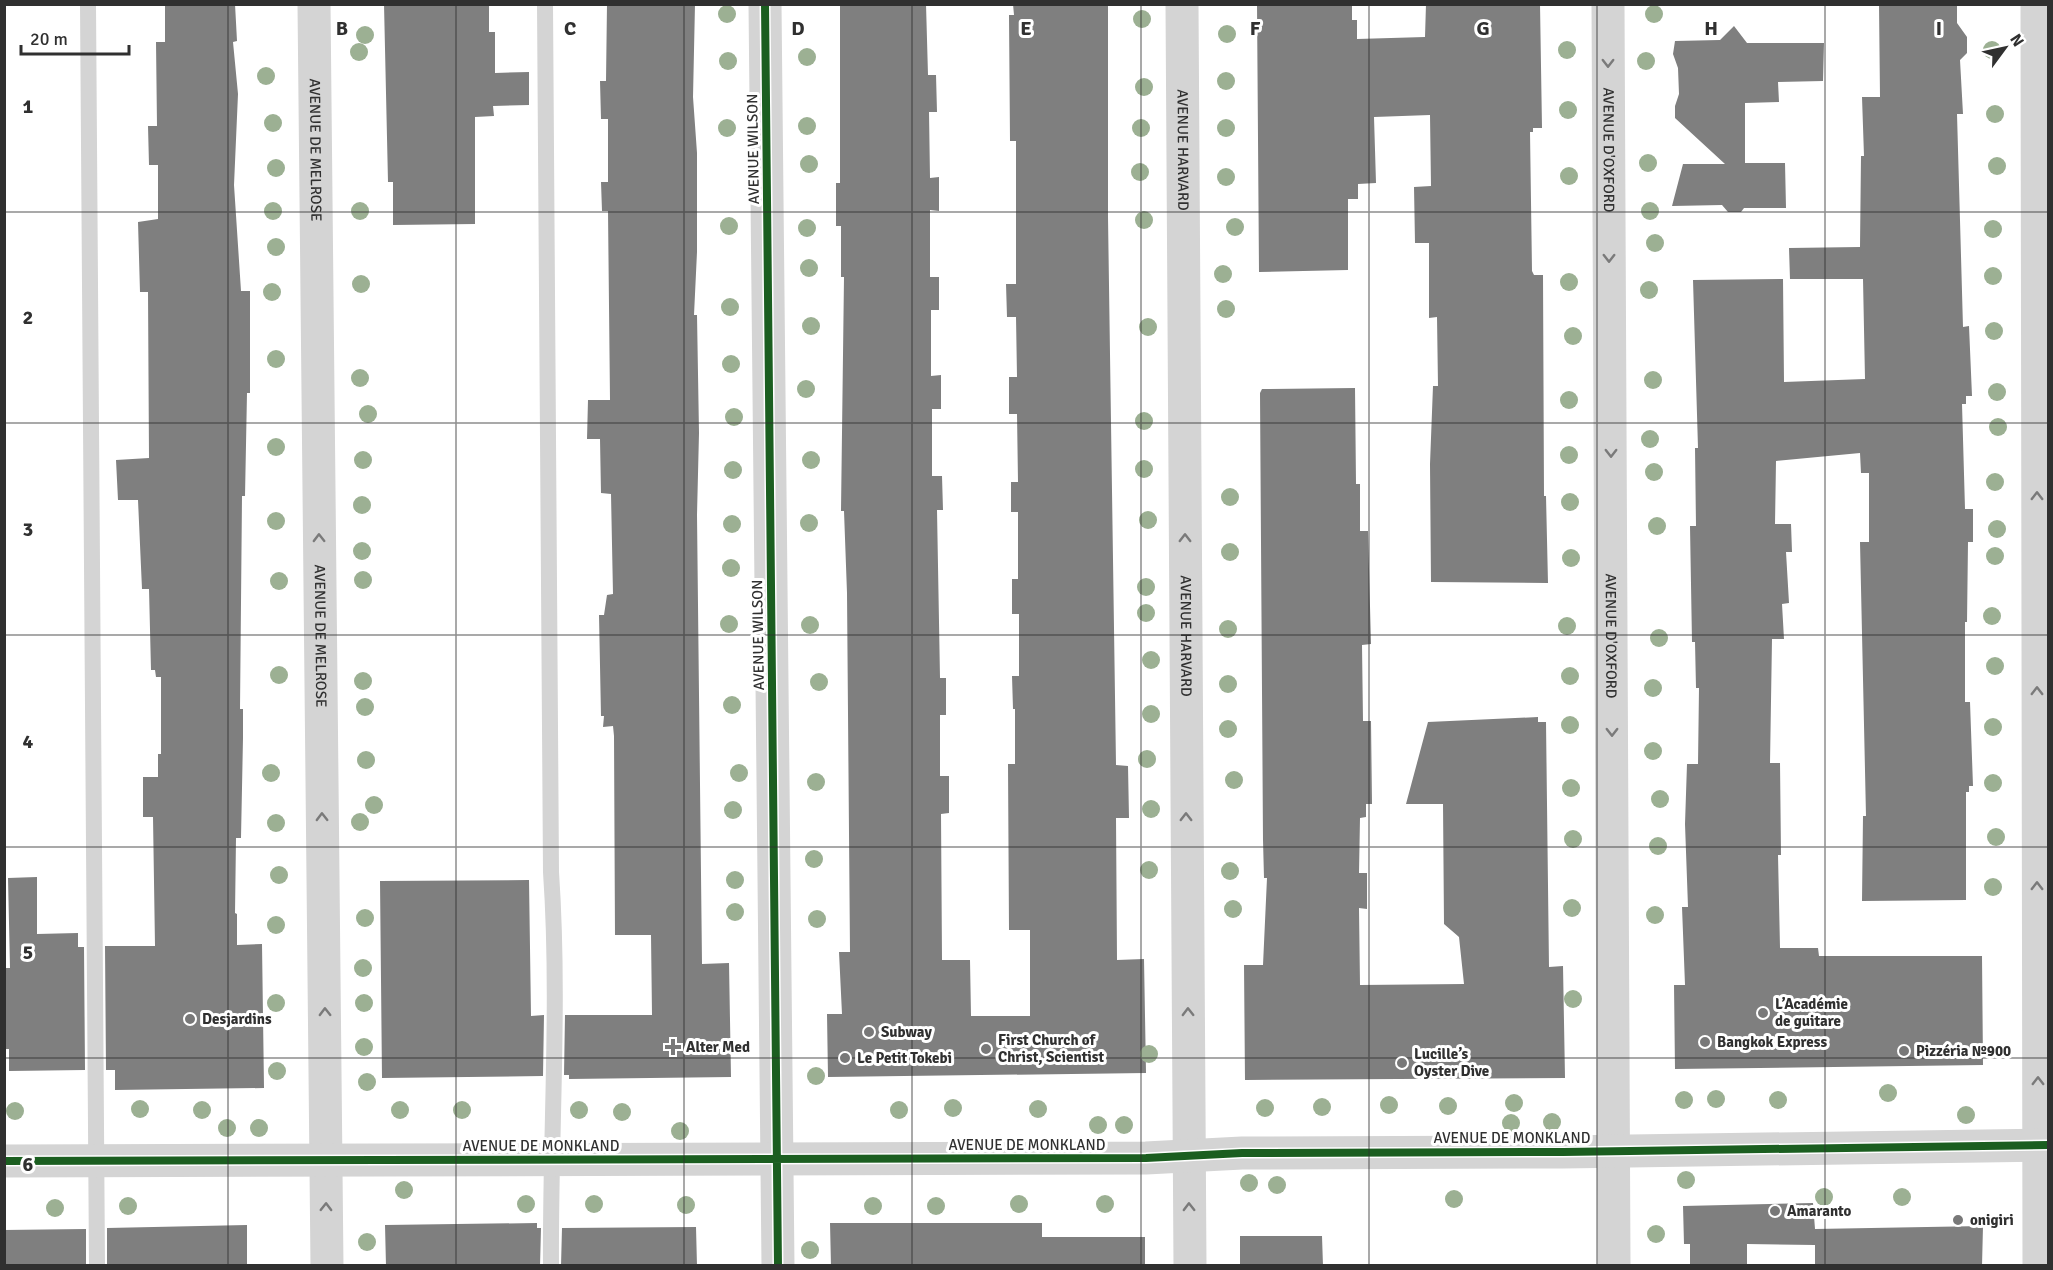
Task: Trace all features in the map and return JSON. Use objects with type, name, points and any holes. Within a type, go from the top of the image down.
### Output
[{"type":"street","name":"AVENUE DE MELROSE","points":[[314,4],[327,1266]]},
{"type":"street","name":"AVENUE WILSON","points":[[765,4],[778,1266]]},
{"type":"street","name":"AVENUE HARVARD","points":[[1182,4],[1190,1266]]},
{"type":"street","name":"AVENUE D'OXFORD","points":[[1608,4],[1614,1266]]},
{"type":"street","points":[[2037,4],[2044,1145],[2039,1266]]},
{"type":"street","name":"AVENUE DE MONKLAND","points":[[4,1161],[1188,1157],[1242,1153],[2044,1145]]},
{"type":"lane","points":[[88,4],[97,1266]]},
{"type":"lane","points":[[545,4],[551,860],[556,944],[550,1159],[551,1266]]},
{"type":"building","points":[[165,4],[235,4],[237,41],[233,42],[238,94],[234,185],[241,291],[250,291],[250,393],[247,393],[245,496],[242,496],[240,709],[243,709],[243,738],[241,838],[236,838],[235,913],[237,914],[237,945],[262,944],[264,1088],[115,1090],[115,1070],[106,1070],[105,946],[155,946],[153,817],[143,817],[143,777],[158,777],[158,754],[161,754],[161,677],[156,677],[155,670],[151,670],[149,589],[142,589],[138,500],[118,500],[116,460],[149,458],[148,292],[140,292],[138,222],[158,219],[158,165],[149,165],[148,126],[157,126],[156,42],[165,42]]},
{"type":"building","points":[[384,4],[489,4],[489,32],[495,32],[495,73],[529,72],[529,105],[493,106],[494,116],[475,117],[475,224],[393,225],[393,182],[388,182]]},
{"type":"building","points":[[607,4],[695,4],[693,97],[697,153],[697,252],[694,315],[697,315],[699,433],[697,515],[702,964],[729,963],[731,1077],[569,1079],[569,1075],[564,1075],[565,1015],[652,1015],[651,935],[615,935],[614,736],[613,726],[603,727],[604,716],[601,716],[599,615],[604,615],[607,595],[613,594],[611,494],[601,493],[600,439],[587,439],[588,400],[610,400],[608,211],[602,211],[601,182],[608,182],[608,119],[601,119],[600,81],[606,81]]},
{"type":"building","points":[[840,4],[926,4],[928,75],[936,75],[937,112],[929,112],[930,178],[939,177],[939,211],[930,210],[930,277],[939,277],[939,310],[931,310],[931,376],[941,375],[941,409],[932,409],[932,476],[942,476],[943,510],[937,510],[940,678],[946,678],[946,715],[940,715],[940,776],[949,776],[949,813],[941,814],[942,960],[970,960],[971,1016],[1030,1016],[1030,930],[1009,930],[1008,764],[1015,764],[1015,709],[1013,709],[1012,676],[1019,676],[1019,614],[1012,614],[1012,579],[1018,579],[1018,512],[1011,512],[1011,482],[1018,482],[1017,414],[1009,414],[1009,377],[1017,377],[1016,317],[1007,317],[1006,284],[1016,284],[1016,141],[1010,141],[1009,15],[1014,15],[1013,4],[1108,4],[1108,217],[1116,765],[1128,766],[1129,818],[1116,818],[1117,960],[1144,959],[1146,1073],[828,1077],[827,1014],[842,1014],[839,952],[850,952],[847,593],[844,511],[841,511],[844,277],[841,277],[841,226],[836,226],[836,183],[840,183]]},
{"type":"building","points":[[1257,4],[1352,4],[1352,20],[1357,20],[1357,39],[1425,37],[1426,4],[1540,4],[1542,128],[1533,128],[1533,132],[1530,132],[1532,271],[1534,275],[1543,275],[1544,496],[1546,496],[1548,583],[1431,582],[1430,464],[1433,386],[1438,386],[1437,317],[1429,318],[1429,243],[1415,243],[1414,187],[1431,186],[1430,115],[1374,117],[1376,183],[1358,184],[1358,199],[1348,199],[1348,270],[1259,272]]},
{"type":"building","points":[[1879,4],[1957,4],[1957,23],[1967,37],[1967,53],[1960,60],[1963,114],[1957,114],[1963,327],[1969,326],[1972,396],[1966,396],[1966,404],[1962,404],[1965,509],[1973,509],[1973,542],[1968,542],[1967,622],[1965,622],[1965,702],[1970,702],[1973,786],[1969,786],[1969,792],[1966,792],[1966,900],[1862,901],[1863,816],[1866,816],[1860,542],[1869,542],[1869,473],[1861,473],[1860,453],[1776,461],[1775,524],[1791,524],[1792,552],[1786,552],[1789,603],[1782,604],[1784,639],[1772,639],[1770,763],[1780,763],[1781,855],[1778,855],[1780,948],[1818,948],[1819,956],[1982,956],[1983,1065],[1675,1069],[1674,985],[1685,985],[1682,907],[1688,907],[1685,824],[1687,764],[1698,764],[1699,688],[1696,688],[1695,642],[1692,642],[1690,526],[1696,526],[1695,448],[1698,448],[1693,280],[1783,279],[1784,382],[1865,379],[1863,279],[1790,279],[1789,248],[1860,247],[1861,156],[1864,156],[1862,97],[1880,97]]},
{"type":"building","points":[[1734,26],[1747,43],[1824,43],[1823,81],[1778,82],[1779,102],[1745,103],[1745,163],[1785,163],[1786,208],[1744,208],[1741,212],[1728,212],[1722,205],[1672,206],[1683,164],[1725,164],[1675,118],[1675,106],[1679,94],[1678,68],[1673,54],[1675,41],[1720,40]]},
{"type":"building","points":[[1355,388],[1356,484],[1360,484],[1360,531],[1368,531],[1371,644],[1362,645],[1363,721],[1371,721],[1372,804],[1366,804],[1366,817],[1360,818],[1359,873],[1367,873],[1367,909],[1359,908],[1360,985],[1464,984],[1459,937],[1444,924],[1443,804],[1406,804],[1428,722],[1538,717],[1538,722],[1546,722],[1549,967],[1563,966],[1565,1078],[1245,1080],[1244,965],[1263,965],[1267,878],[1264,878],[1263,840],[1260,393],[1262,389]]},
{"type":"building","points":[[37,877],[37,934],[78,933],[78,947],[84,947],[85,1070],[9,1071],[9,1049],[4,1049],[4,968],[10,968],[8,878]]},
{"type":"building","points":[[529,880],[531,1016],[544,1015],[543,1076],[382,1078],[380,881]]},
{"type":"building","points":[[1813,1203],[1815,1229],[1983,1226],[1982,1266],[1815,1266],[1815,1245],[1747,1244],[1747,1266],[1690,1266],[1690,1244],[1684,1244],[1683,1206]]},
{"type":"building","points":[[537,1223],[537,1228],[541,1228],[540,1266],[386,1266],[385,1225]]},
{"type":"building","points":[[830,1223],[1042,1223],[1042,1237],[1145,1237],[1145,1266],[831,1266]]},
{"type":"building","points":[[247,1225],[247,1266],[107,1266],[107,1228]]},
{"type":"building","points":[[696,1227],[697,1266],[561,1266],[562,1228]]},
{"type":"building","points":[[86,1229],[86,1266],[4,1266],[4,1230]]},
{"type":"building","points":[[1240,1236],[1322,1236],[1323,1266],[1240,1266]]},
{"type":"cycle path","points":[[765,4],[778,1266]]},
{"type":"cycle path","points":[[4,1161],[1146,1158],[1242,1153],[1563,1152],[2048,1145]]},
{"type":"place","name":"L’Académie de guitare","points":[[1763,1013]]},
{"type":"place","name":"Desjardins","points":[[190,1019]]},
{"type":"place","name":"Subway","points":[[869,1032]]},
{"type":"place","name":"Bangkok Express","points":[[1705,1042]]},
{"type":"place","name":"Alter Med","points":[[673,1047]]},
{"type":"place","name":"First Church of Christ, Scientist","points":[[986,1049]]},
{"type":"place","name":"Pizzéria №900","points":[[1904,1051]]},
{"type":"place","name":"Le Petit Tokebi","points":[[845,1058]]},
{"type":"place","name":"Lucille’s Oyster Dive","points":[[1402,1063]]},
{"type":"place","name":"Amaranto","points":[[1775,1211]]},
{"type":"place","name":"onigiri","points":[[1958,1220]]}]
